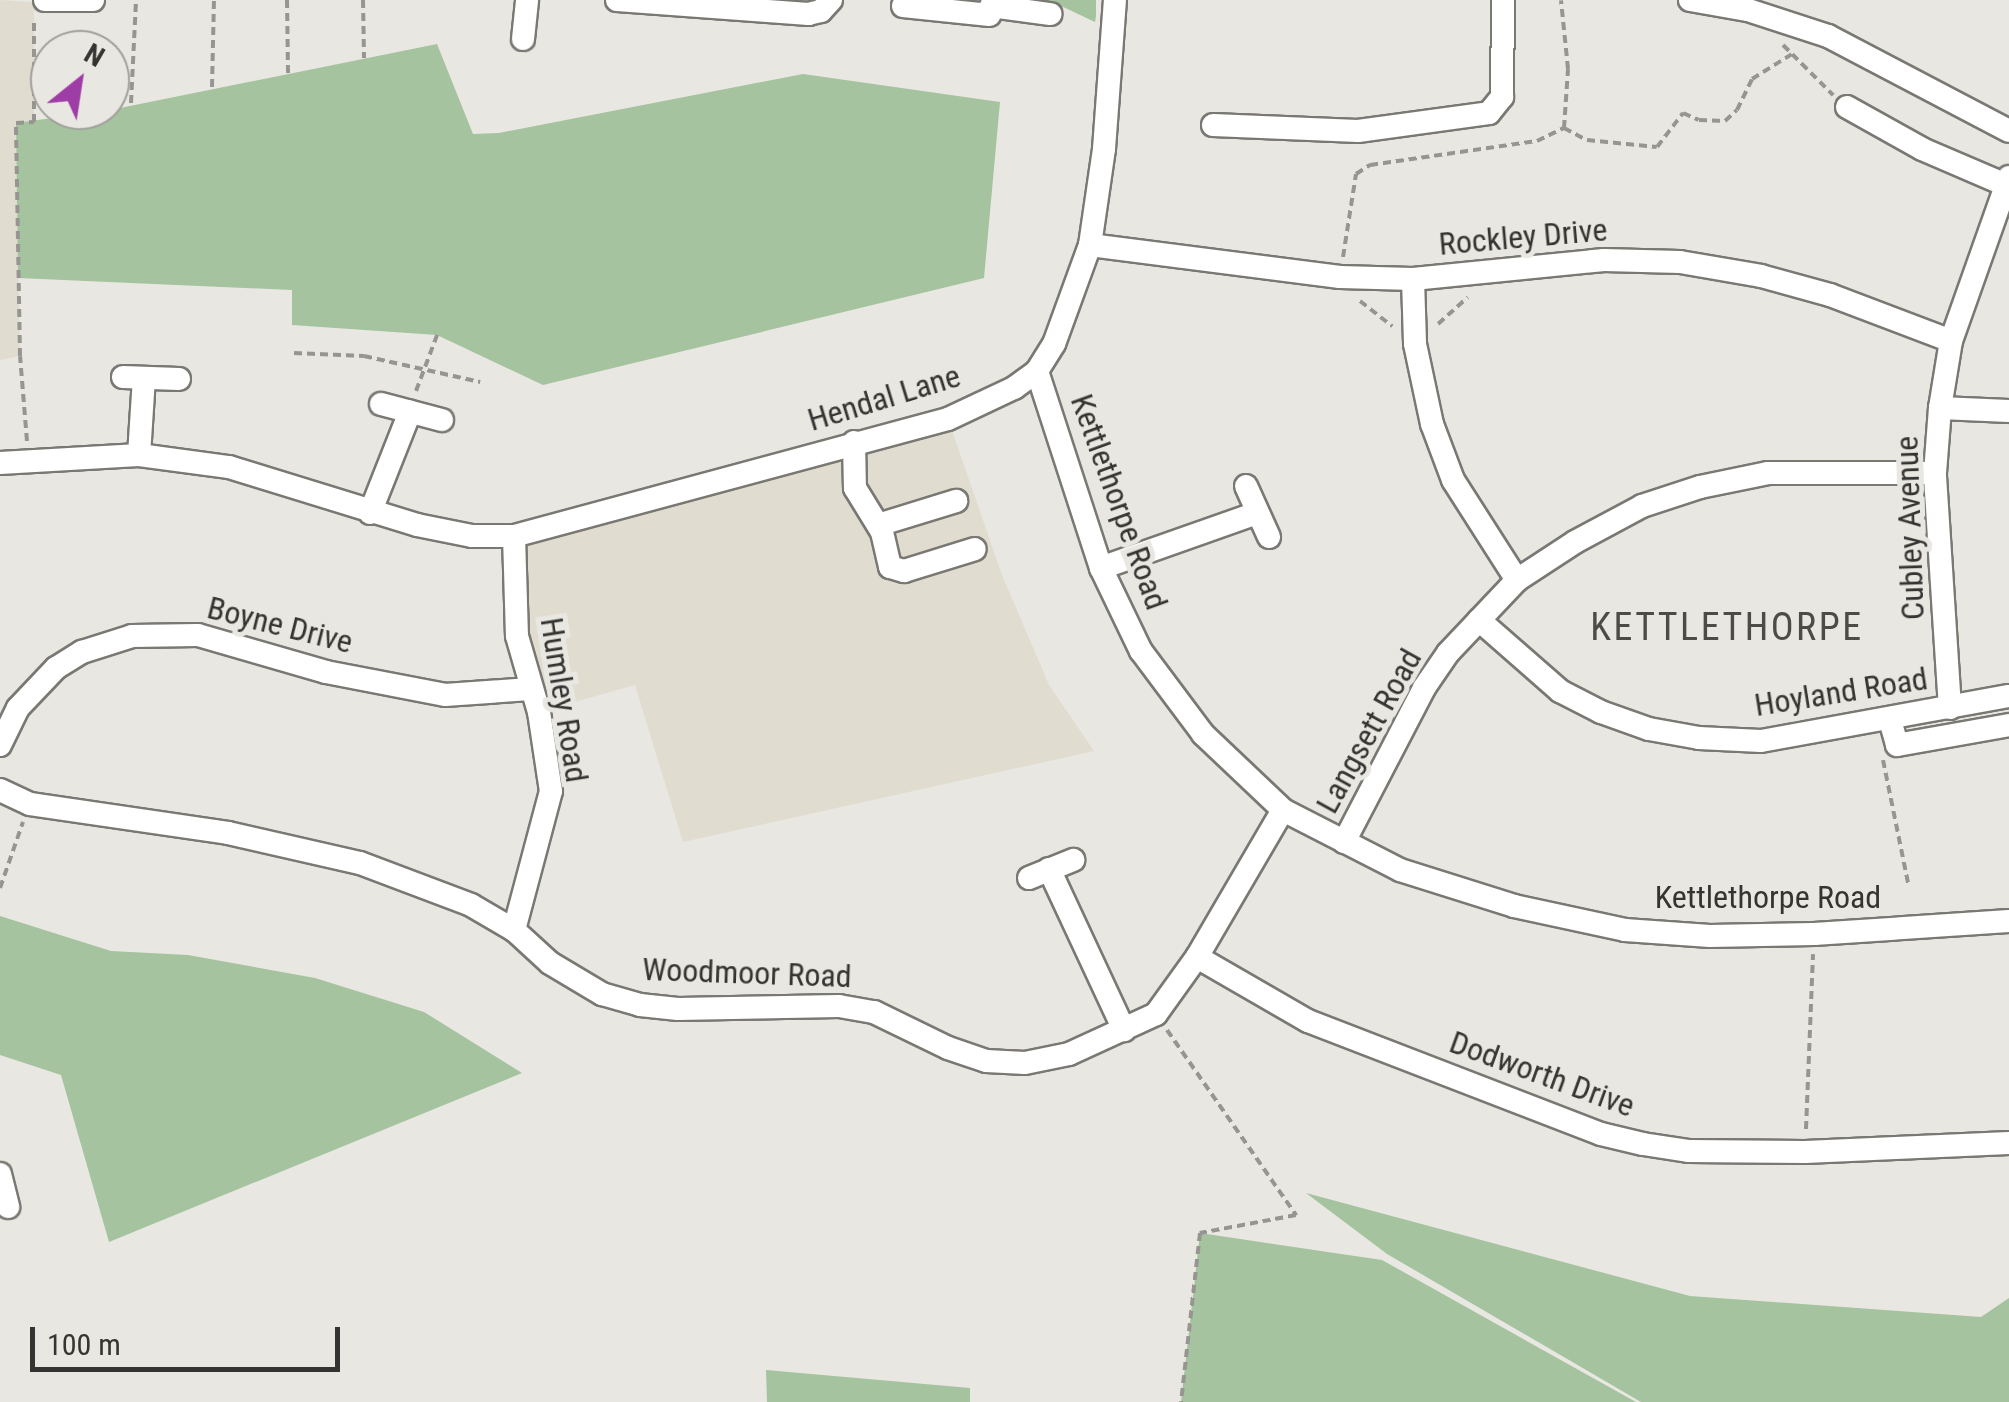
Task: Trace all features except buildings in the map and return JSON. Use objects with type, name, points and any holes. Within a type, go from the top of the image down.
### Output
[{"type":"street","points":[[45,2],[92,0]]},
{"type":"street","points":[[523,39],[527,0]]},
{"type":"street","points":[[617,0],[808,14],[821,11],[831,0]]},
{"type":"street","points":[[1037,371],[1054,344],[1090,245],[1104,149],[1115,0]]},
{"type":"street","points":[[1213,125],[1358,131],[1489,113],[1502,97],[1503,0]]},
{"type":"street","points":[[1690,0],[1748,10],[1828,36],[2009,131]]},
{"type":"street","points":[[903,6],[990,14],[1050,14]]},
{"type":"street","points":[[1846,108],[2008,180]]},
{"type":"street","name":"Cubley Avenue","points":[[1950,708],[1935,473],[1940,408],[1952,341],[2008,180]]},
{"type":"street","name":"Rockley Drive","points":[[1090,245],[1340,277],[1413,279],[1604,260],[1680,262],[1761,276],[1830,295],[1952,341]]},
{"type":"street","points":[[1413,279],[1415,344],[1432,424],[1453,480],[1517,580]]},
{"type":"street","name":"Hendal Lane","points":[[0,463],[28,458],[139,455],[229,466],[370,513],[472,536],[514,536],[948,419],[1014,388],[1037,371]]},
{"type":"street","name":"Kettlethorpe Road","points":[[1037,371],[1101,568],[1142,651],[1169,694],[1215,746],[1283,810],[1400,870],[1456,890],[1625,930],[1710,936],[1814,934],[2009,922]]},
{"type":"street","points":[[139,455],[134,378],[179,380]]},
{"type":"street","points":[[381,404],[442,420]]},
{"type":"street","points":[[1940,408],[2009,411]]},
{"type":"street","points":[[370,513],[410,412]]},
{"type":"street","points":[[854,442],[855,488],[878,525],[895,571],[974,549]]},
{"type":"street","name":"Langsett Road","points":[[1344,842],[1424,688],[1517,580],[1576,542],[1642,506],[1700,487],[1768,473],[1935,473]]},
{"type":"street","points":[[1246,486],[1269,537]]},
{"type":"street","points":[[878,525],[956,501]]},
{"type":"street","points":[[1101,568],[1257,512]]},
{"type":"street","name":"Humley Road","points":[[514,536],[517,636],[539,712],[550,791],[514,930]]},
{"type":"street","name":"Hoyland Road","points":[[1479,620],[1560,691],[1600,712],[1649,729],[1699,738],[1761,742],[2009,696]]},
{"type":"street","name":"Boyne Drive","points":[[0,745],[18,708],[56,668],[82,652],[132,636],[198,635],[326,672],[446,695],[530,689]]},
{"type":"street","points":[[1890,720],[1898,745],[2009,725]]},
{"type":"street","name":"Woodmoor Road","points":[[0,790],[30,804],[308,850],[438,892],[514,930],[550,964],[602,994],[640,1005],[678,1009],[801,1004],[856,1009],[874,1012],[948,1048],[986,1061],[1006,1062],[1069,1054],[1156,1014],[1197,957],[1283,810]]},
{"type":"street","points":[[1073,860],[1039,874],[1124,1030]]},
{"type":"street","name":"Dodworth Drive","points":[[1197,957],[1308,1022],[1601,1134],[1689,1151],[1805,1152],[2009,1143]]},
{"type":"path","points":[[131,103],[136,0]]},
{"type":"path","points":[[212,88],[214,0]]},
{"type":"path","points":[[288,0],[288,73]]},
{"type":"path","points":[[363,0],[364,58]]},
{"type":"path","points":[[1561,0],[1568,69],[1564,128]]},
{"type":"path","points":[[28,458],[20,356],[16,123],[34,122],[34,12],[45,2]]},
{"type":"path","points":[[1780,43],[1846,108]]},
{"type":"path","points":[[1564,128],[1586,140],[1657,146],[1683,113],[1699,120],[1725,120],[1737,110],[1752,79],[1792,54]]},
{"type":"path","points":[[1340,277],[1356,174],[1370,165],[1537,141],[1564,128]]},
{"type":"path","points":[[410,412],[437,335]]},
{"type":"path","points":[[294,353],[364,356],[480,382]]},
{"type":"path","points":[[1883,758],[1908,883]]},
{"type":"path","points":[[0,888],[30,804]]},
{"type":"path","points":[[1805,1152],[1814,934]]},
{"type":"path","points":[[1156,1014],[1296,1215],[1200,1233],[1181,1402]]},
{"type":"shaded area","points":[[0,0],[45,3],[34,12],[34,30],[30,30],[30,122],[16,124],[20,356],[0,360]]},
{"type":"shaded area","points":[[948,419],[1002,575],[1049,685],[1094,751],[683,842],[635,685],[539,712],[514,536]]},
{"type":"green space","points":[[1013,0],[1096,0],[1095,22],[1059,5]]},
{"type":"green space","points":[[437,44],[473,134],[499,133],[803,74],[1000,102],[984,278],[543,385],[437,335],[292,325],[292,290],[18,278],[16,123],[30,121],[30,130],[130,130],[130,106]]},
{"type":"green space","points":[[0,916],[111,951],[188,955],[315,978],[424,1012],[522,1073],[109,1242],[61,1075],[0,1055]]},
{"type":"green space","points":[[1306,1193],[1690,1296],[1981,1317],[2009,1298],[2009,1402],[1641,1402],[1387,1254]]},
{"type":"green space","points":[[1200,1233],[1382,1260],[1636,1402],[1181,1402]]},
{"type":"green space","points":[[766,1370],[970,1388],[970,1402],[767,1402]]},
{"type":"district","name":"KETTLETHORPE","points":[[1727,628]]}]
